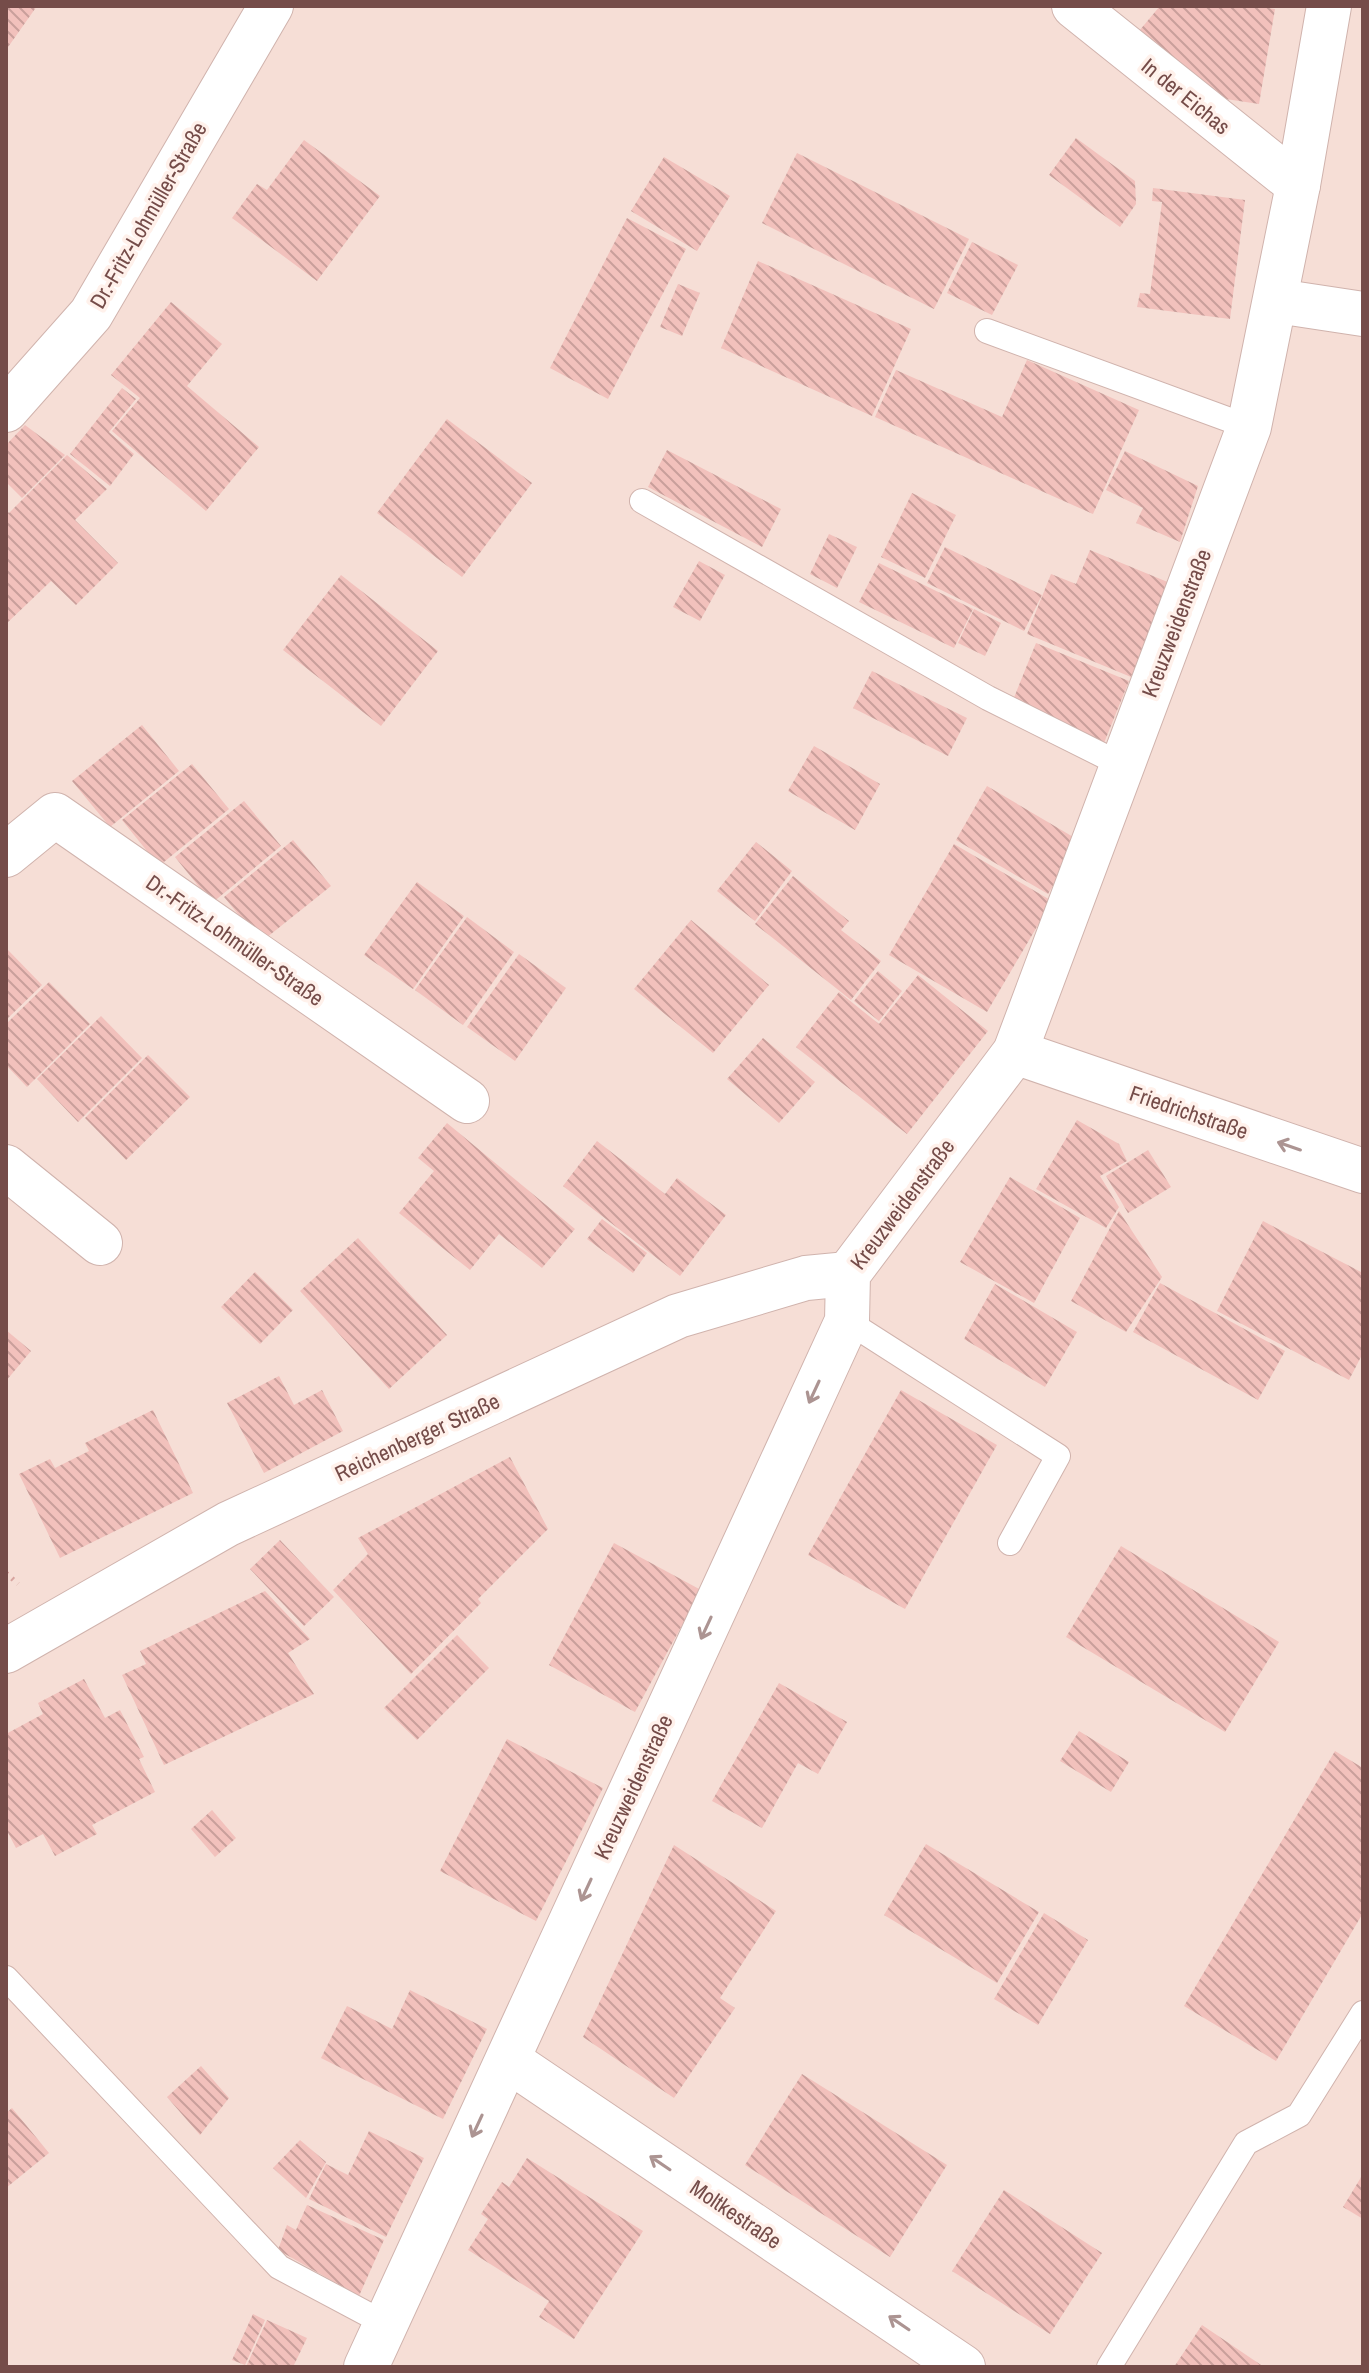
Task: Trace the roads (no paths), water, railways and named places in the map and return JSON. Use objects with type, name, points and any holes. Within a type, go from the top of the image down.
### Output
[{"type":"street","name":"Dr.-Fritz-Lohmüller-Straße","points":[[6,410],[91,314],[271,6]]},
{"type":"street","name":"In der Eichas","points":[[1074,6],[1298,185]]},
{"type":"street","name":"Kreuzweidenstraße","points":[[366,2367],[847,1321],[848,1274],[1015,1052],[1249,427],[1277,301],[1329,6]]},
{"type":"street","points":[[1277,301],[1363,314]]},
{"type":"street","name":"Dr.-Fritz-Lohmüller-Straße","points":[[6,855],[55,815],[467,1101]]},
{"type":"street","name":"Friedrichstraße","points":[[1015,1052],[1363,1171]]},
{"type":"street","points":[[6,1167],[100,1243]]},
{"type":"street","name":"Reichenberger Straße","points":[[6,1651],[228,1524],[678,1316],[806,1278],[848,1274]]},
{"type":"street","name":"Moltkestraße","points":[[508,2060],[963,2367]]},
{"type":"lane","points":[[987,331],[1249,427]]},
{"type":"lane","points":[[642,501],[988,698],[1122,765]]},
{"type":"lane","points":[[847,1321],[1058,1456],[1010,1543]]},
{"type":"lane","points":[[6,1978],[279,2267],[386,2324]]},
{"type":"lane","points":[[1109,2367],[1246,2143],[1299,2115],[1363,2013]]}]
